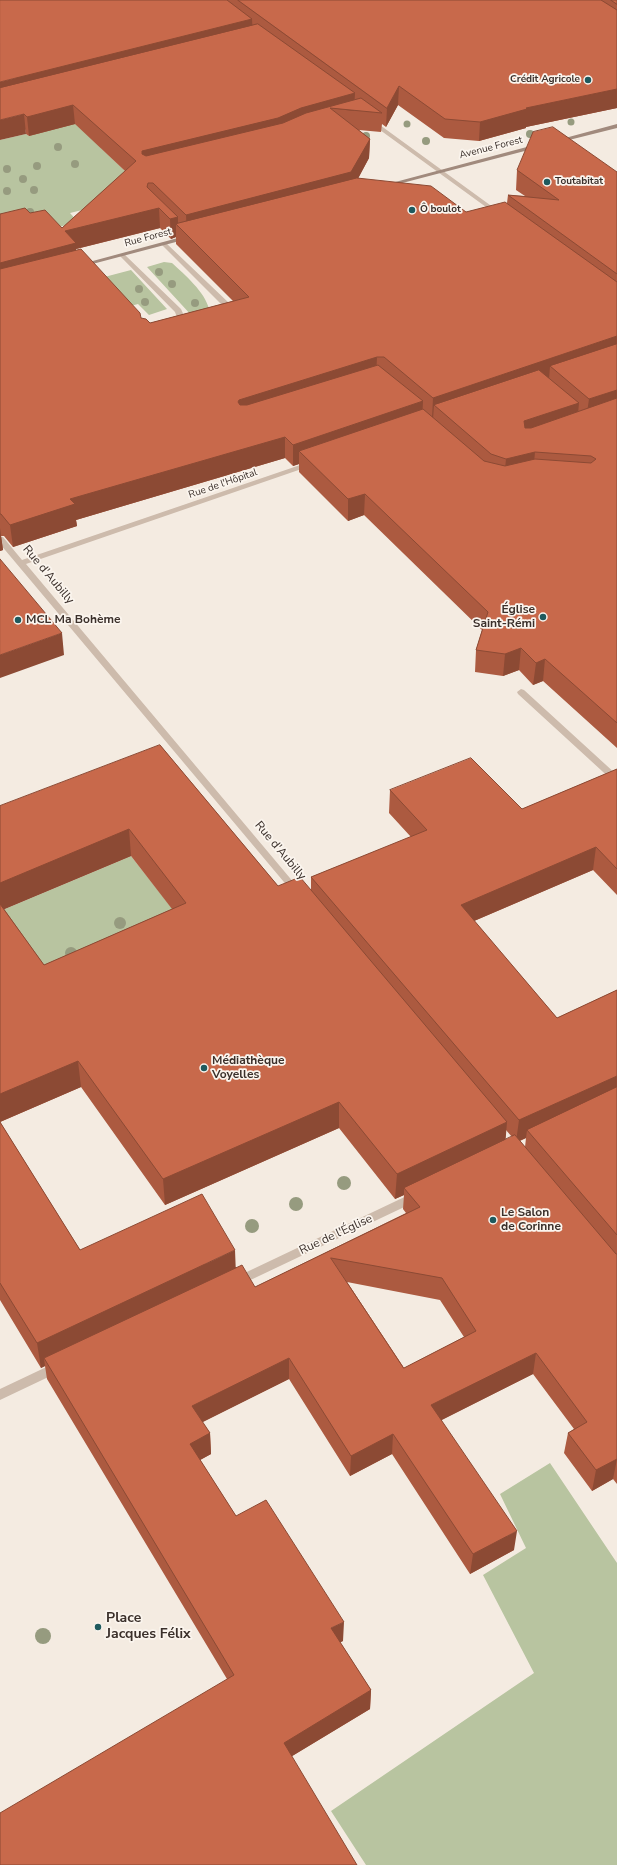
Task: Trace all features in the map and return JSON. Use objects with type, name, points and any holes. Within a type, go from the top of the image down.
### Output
[{"type":"main road","points":[[551,143],[617,126]]},
{"type":"main road","name":"Avenue Forest","points":[[440,171],[544,145]]},
{"type":"main road","points":[[377,188],[440,171]]},
{"type":"main road","name":"Rue Forest","points":[[76,267],[200,234]]},
{"type":"street","points":[[368,118],[508,221]]},
{"type":"street","points":[[179,233],[185,238]]},
{"type":"street","points":[[164,244],[226,304],[222,316]]},
{"type":"street","points":[[122,254],[178,311],[182,320],[166,330]]},
{"type":"street","name":"Rue de l'Hôpital","points":[[21,563],[320,462]]},
{"type":"street","name":"Rue d'Aubilly","points":[[0,538],[304,900]]},
{"type":"street","points":[[521,692],[617,780]]},
{"type":"street","name":"Rue de l'Église","points":[[228,1286],[423,1193]]},
{"type":"street","points":[[0,1395],[69,1362]]},
{"type":"green space","points":[[136,98],[101,148],[152,197],[127,199],[70,213],[78,222],[32,234],[0,230],[0,140],[26,134],[29,136]]},
{"type":"green space","points":[[164,262],[172,263],[188,278],[199,290],[209,309],[192,316],[147,267]]},
{"type":"green space","points":[[131,270],[167,309],[149,315],[138,304],[119,309],[93,280]]},
{"type":"green space","points":[[131,856],[178,916],[43,984],[0,911]]},
{"type":"green space","points":[[550,1463],[617,1563],[617,1865],[366,1865],[331,1811],[534,1673],[483,1575],[526,1548],[500,1494]]},
{"type":"building","points":[[0,0],[227,0],[252,19],[0,82]]},
{"type":"building","points":[[238,0],[601,0],[617,10],[617,89],[526,108],[527,109],[480,122],[445,119],[399,86],[387,108]]},
{"type":"building","points":[[611,0],[617,0],[617,4]]},
{"type":"building","points":[[258,24],[355,93],[301,108],[278,118],[142,151],[142,154],[146,156],[283,123],[306,113],[361,98],[382,113],[330,108],[370,139],[351,172],[186,215],[153,183],[148,183],[147,187],[178,217],[170,219],[159,208],[65,231],[76,243],[0,263],[0,214],[25,208],[30,213],[45,210],[62,228],[136,161],[73,105],[27,117],[24,114],[0,120],[0,88]]},
{"type":"building","points":[[553,127],[617,172],[617,274],[508,195],[559,200],[517,170],[533,132]]},
{"type":"building","points":[[357,178],[431,186],[466,212],[505,202],[617,282],[617,336],[433,398],[384,357],[377,357],[239,400],[238,402],[240,405],[247,405],[378,365],[423,401],[293,445],[285,437],[70,499],[75,504],[10,525],[0,514],[0,269],[81,249],[140,313],[141,318],[146,319],[150,323],[249,297],[176,224]]},
{"type":"building","points":[[617,344],[617,390],[589,399],[550,366]]},
{"type":"building","points":[[539,370],[579,403],[524,421],[525,428],[531,428],[617,398],[617,723],[545,659],[536,663],[521,648],[505,654],[476,650],[488,612],[365,494],[348,499],[299,451],[423,409],[484,461],[505,466],[535,459],[591,463],[596,459],[591,456],[535,452],[506,459],[491,454],[434,405]]},
{"type":"building","points":[[0,559],[62,633],[0,655]]},
{"type":"building","points":[[160,745],[278,886],[300,877],[507,1122],[397,1174],[339,1102],[163,1179],[78,1061],[0,1094],[0,904],[44,965],[186,903],[129,829],[0,883],[0,806]]},
{"type":"building","points":[[471,758],[522,809],[617,769],[617,869],[596,847],[461,905],[557,1018],[617,990],[617,1076],[519,1120],[311,877],[427,830],[390,790]]},
{"type":"building","points":[[617,1087],[617,1235],[527,1130]]},
{"type":"building","points":[[0,1122],[80,1250],[202,1194],[235,1250],[37,1343],[0,1283]]},
{"type":"building","points":[[515,1135],[617,1254],[617,1459],[596,1470],[568,1433],[587,1422],[536,1353],[431,1405],[517,1531],[473,1554],[393,1434],[351,1456],[289,1358],[192,1406],[210,1433],[190,1444],[236,1516],[266,1500],[344,1622],[331,1628],[371,1690],[284,1743],[357,1865],[0,1865],[0,1813],[234,1675],[44,1358],[242,1265],[255,1287],[420,1207],[404,1188]],"holes":[[[331,1258],[442,1278],[476,1331],[404,1368]]]},
{"type":"place","name":"Crédit Agricole","points":[[588,80]]},
{"type":"place","name":"Toutabitat","points":[[547,182]]},
{"type":"place","name":"Ô boulot","points":[[412,210]]},
{"type":"place","name":"Église Saint-Rémi","points":[[543,617]]},
{"type":"place","name":"MCL Ma Bohème","points":[[18,620]]},
{"type":"place","name":"Médiathèque Voyelles","points":[[204,1068]]},
{"type":"place","name":"Le Salon de Corinne","points":[[493,1220]]},
{"type":"place","name":"Place Jacques Félix","points":[[98,1627]]}]
